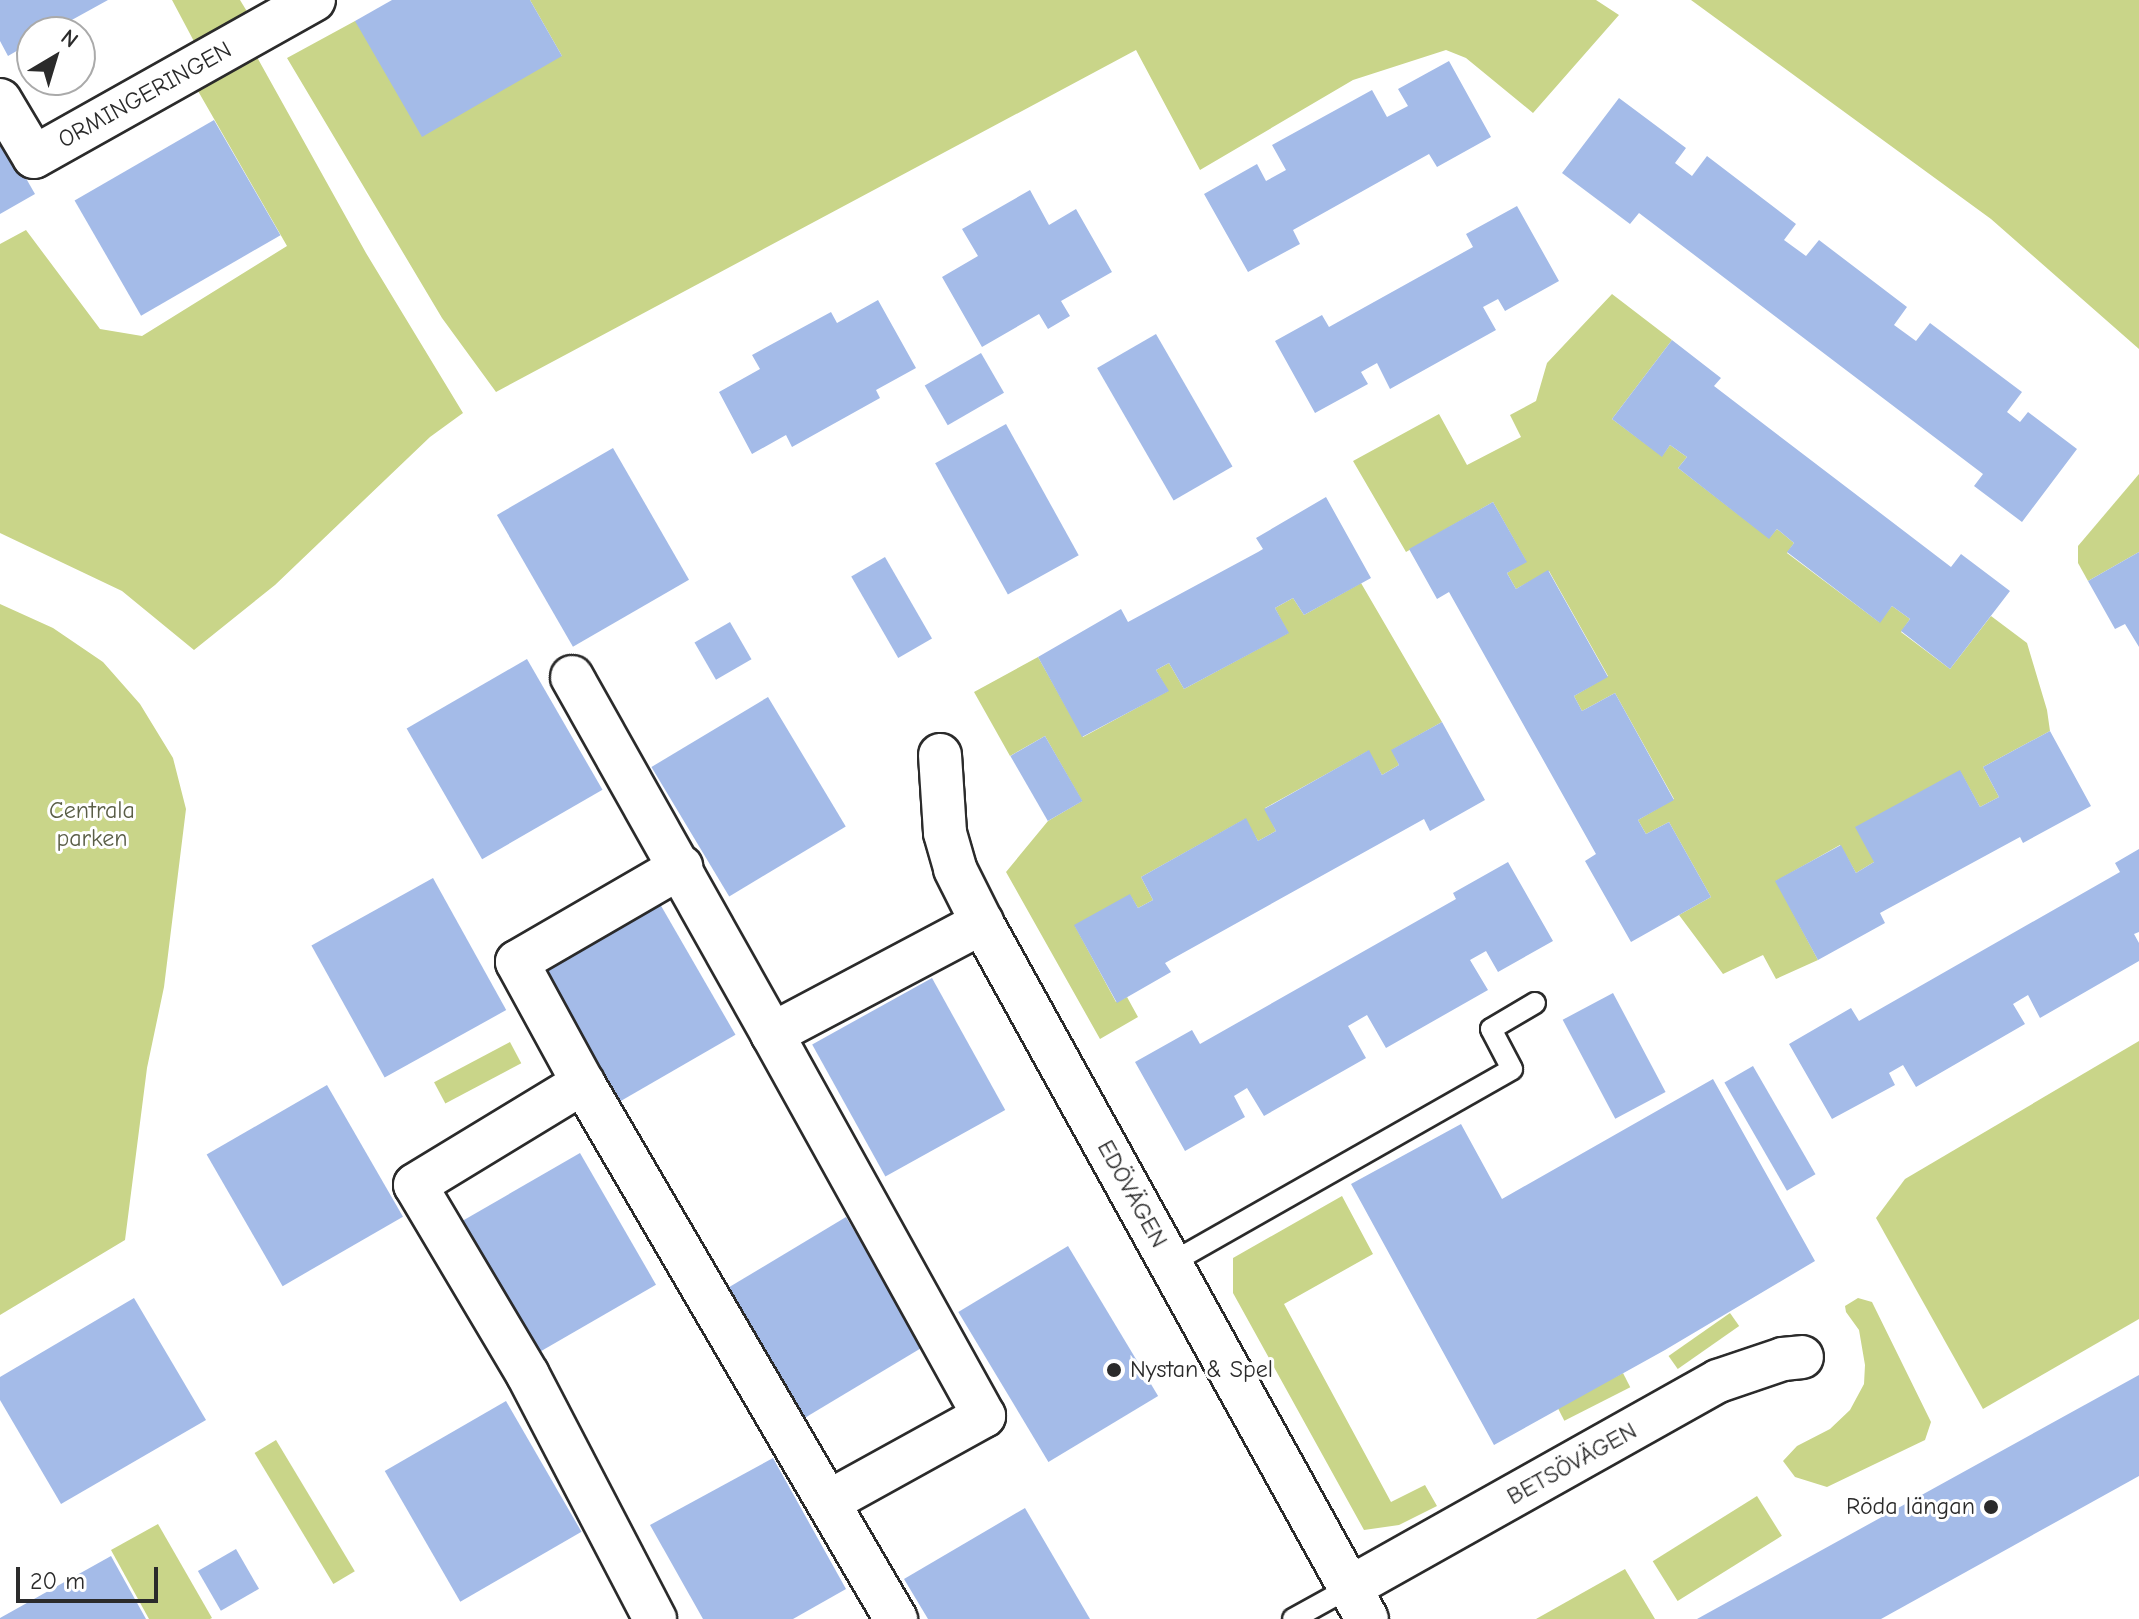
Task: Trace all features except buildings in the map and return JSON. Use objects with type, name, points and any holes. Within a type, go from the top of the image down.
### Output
[{"type":"street","name":"ORMINGERINGEN","points":[[0,100],[34,157],[314,0]]},
{"type":"street","points":[[572,677],[681,867],[984,1416],[830,1501]]},
{"type":"street","name":"EDÖVÄGEN","points":[[940,755],[945,833],[955,869],[1358,1604]]},
{"type":"street","points":[[681,867],[517,962],[583,1083],[830,1501],[896,1619]]},
{"type":"street","points":[[772,1034],[982,923]]},
{"type":"street","points":[[583,1083],[415,1185],[528,1375],[655,1619]]},
{"type":"street","name":"BETSÖVÄGEN","points":[[1358,1604],[1718,1381],[1783,1359],[1802,1357]]},
{"type":"lane","points":[[1171,1263],[1512,1069],[1491,1029],[1535,1003]]},
{"type":"lane","points":[[1293,1619],[1358,1604]]},
{"type":"green space","points":[[172,0],[240,0],[251,18],[197,47]]},
{"type":"green space","points":[[530,0],[1596,0],[1619,15],[1533,113],[1466,58],[1446,50],[1353,80],[1200,170],[1136,50],[496,392],[442,318],[287,58],[355,21],[562,56]]},
{"type":"green space","points":[[1691,0],[2139,0],[2139,349],[1991,219]]},
{"type":"green space","points":[[253,50],[366,253],[463,413],[430,437],[275,585],[194,650],[122,591],[0,533],[0,244],[26,230],[100,329],[142,336],[287,246],[194,84]]},
{"type":"green space","points":[[1612,294],[1672,340],[1612,419],[1662,456],[1670,445],[1687,457],[1678,468],[1769,538],[1777,529],[1794,543],[1787,553],[1879,622],[1892,606],[1910,619],[1901,632],[1950,669],[1991,616],[2027,643],[2047,710],[2050,731],[1983,767],[1999,797],[1980,807],[1960,771],[1874,862],[1856,873],[1840,845],[1776,881],[1818,960],[1776,979],[1763,955],[1723,974],[1679,915],[1711,897],[1669,822],[1646,834],[1638,820],[1674,799],[1615,693],[1582,711],[1574,696],[1608,676],[1549,571],[1516,589],[1507,573],[1526,561],[1493,502],[1406,552],[1353,461],[1439,414],[1467,465],[1521,437],[1510,415],[1536,401],[1547,363]]},
{"type":"green space","points":[[2139,474],[2139,552],[2088,581],[2078,563],[2078,546]]},
{"type":"green space","points":[[1361,583],[1442,722],[1392,750],[1399,765],[1382,775],[1368,751],[1265,808],[1276,831],[1258,841],[1245,819],[1141,877],[1153,900],[1138,908],[1130,895],[1075,926],[1116,1002],[1127,997],[1138,1017],[1100,1039],[1006,872],[1048,821],[1082,801],[1045,736],[1010,756],[974,692],[1038,657],[1083,737],[1168,691],[1156,670],[1169,663],[1184,689],[1288,633],[1275,608],[1293,598],[1304,615]]},
{"type":"green space","name":"Centrala parken","points":[[0,604],[53,628],[103,662],[140,704],[173,758],[186,809],[164,987],[147,1068],[125,1240],[0,1315]]},
{"type":"green space","points":[[2139,1041],[2139,1319],[1983,1409],[1876,1218],[1905,1179]]},
{"type":"green space","points":[[510,1042],[521,1063],[445,1104],[434,1082]]},
{"type":"green space","points":[[1342,1196],[1373,1254],[1284,1304],[1391,1502],[1425,1485],[1437,1506],[1399,1525],[1364,1530],[1233,1293],[1233,1258]]},
{"type":"green space","points":[[1858,1298],[1872,1302],[1931,1422],[1925,1440],[1827,1487],[1795,1477],[1783,1461],[1797,1446],[1830,1429],[1850,1410],[1864,1384],[1865,1365],[1859,1330],[1845,1306]]},
{"type":"green space","points":[[1730,1313],[1739,1326],[1678,1369],[1669,1356]]},
{"type":"green space","points":[[1623,1373],[1630,1387],[1564,1421],[1557,1407]]},
{"type":"green space","points":[[276,1440],[355,1571],[333,1584],[255,1453]]},
{"type":"green space","points":[[1757,1496],[1782,1536],[1678,1601],[1653,1561]]},
{"type":"green space","points":[[158,1524],[212,1618],[149,1619],[111,1550]]},
{"type":"green space","points":[[1625,1569],[1655,1619],[1536,1619]]},
{"type":"place","name":"Nystan & Spel","points":[[1114,1370]]},
{"type":"place","name":"Röda längan","points":[[1991,1507]]}]
